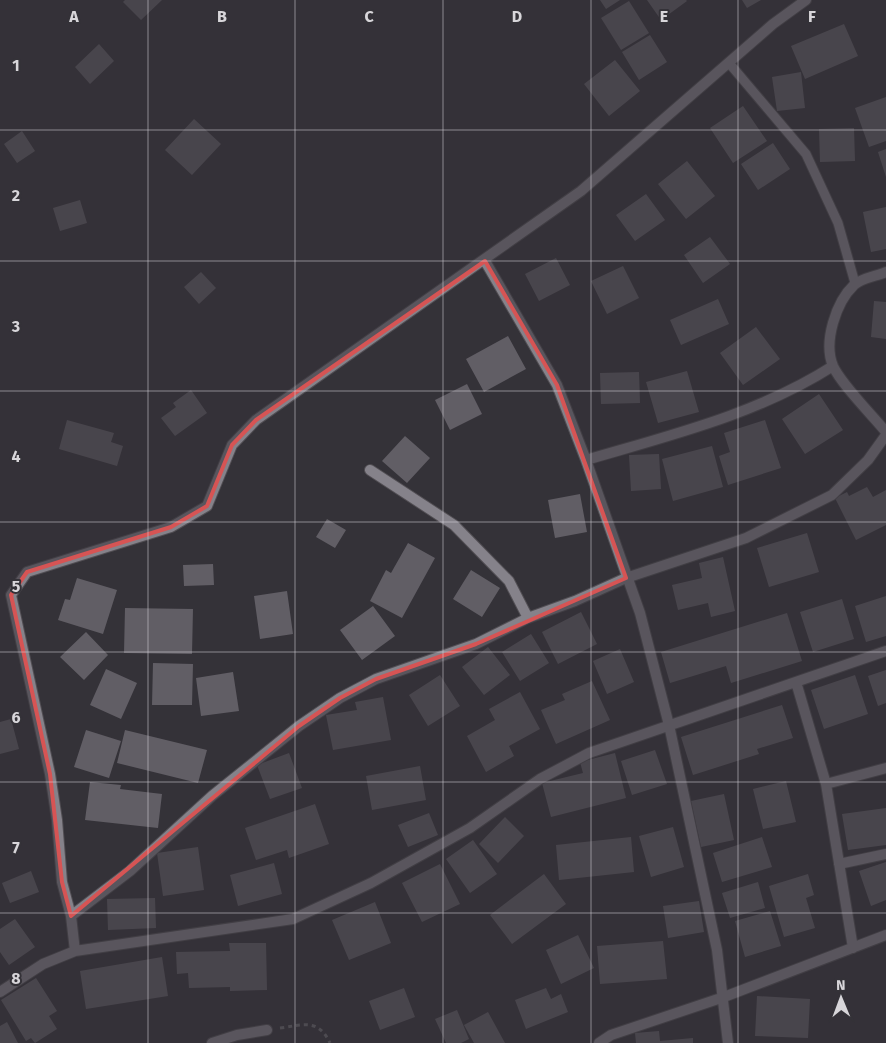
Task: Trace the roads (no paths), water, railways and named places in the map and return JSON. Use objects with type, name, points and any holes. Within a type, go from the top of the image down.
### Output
[{"type":"street","points":[[75,951],[71,916],[62,882],[57,820],[50,774],[11,595],[27,572],[171,527],[207,506],[232,445],[256,420],[582,191],[728,63],[806,0]]},
{"type":"street","points":[[484,261],[557,385],[586,460],[626,578],[640,613],[669,725],[717,950],[728,1043]]},
{"type":"street","points":[[71,916],[130,871],[212,796],[299,726],[340,698],[376,679],[476,644],[528,618],[575,602],[626,578],[746,538],[832,495],[868,460],[886,433],[833,366],[830,345],[834,319],[843,299],[855,283],[886,272]]},
{"type":"street","points":[[586,460],[733,416],[794,389],[833,366]]},
{"type":"street","points":[[370,470],[454,525],[509,581],[528,618]]},
{"type":"street","points":[[0,992],[43,964],[75,951],[293,919],[371,883],[470,828],[540,779],[581,757],[886,651]]},
{"type":"street","points":[[796,682],[826,784],[853,948]]},
{"type":"street","points":[[826,784],[886,768]]},
{"type":"street","points":[[839,864],[886,854]]},
{"type":"street","points":[[598,1043],[611,1035],[724,997],[886,935]]},
{"type":"street","points":[[212,1043],[237,1035],[267,1030]]},
{"type":"lane","points":[[728,63],[806,154],[838,222],[855,283]]}]
